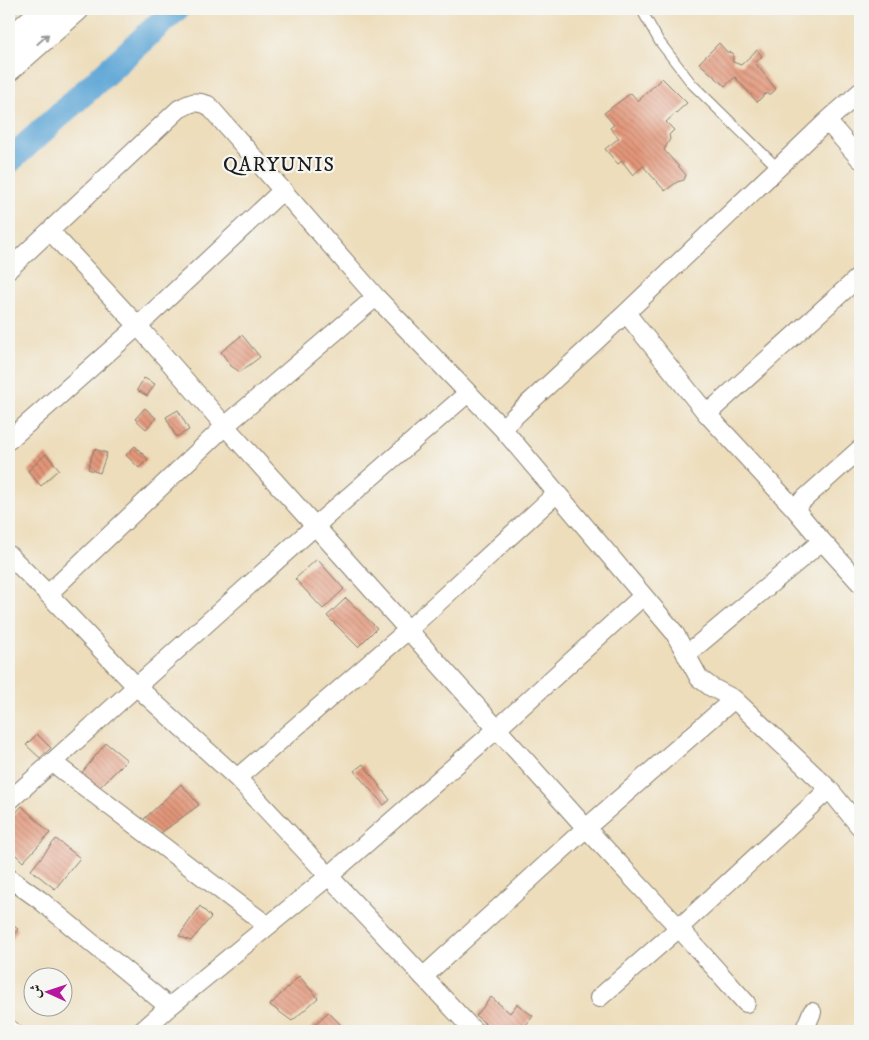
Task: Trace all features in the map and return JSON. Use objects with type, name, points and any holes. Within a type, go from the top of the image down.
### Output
[{"type":"main road","points":[[9,42],[45,9]]},
{"type":"main road","points":[[9,69],[77,9]]},
{"type":"street","points":[[502,428],[860,92]]},
{"type":"street","points":[[9,269],[179,109],[194,102],[208,105],[376,297],[502,428],[674,632],[699,678],[711,687],[734,699],[829,789],[860,827]]},
{"type":"street","points":[[827,121],[860,159]]},
{"type":"street","points":[[9,440],[138,326],[283,190]]},
{"type":"street","points":[[50,231],[138,326],[408,630],[746,1003]]},
{"type":"street","points":[[707,414],[860,276]]},
{"type":"street","points":[[48,594],[225,426],[376,297]]},
{"type":"street","points":[[626,313],[707,414],[860,583]]},
{"type":"street","points":[[9,802],[315,526],[468,393]]},
{"type":"street","points":[[794,508],[860,449]]},
{"type":"street","points":[[237,778],[408,630],[557,493]]},
{"type":"street","points":[[686,655],[822,541]]},
{"type":"street","points":[[9,555],[136,686],[237,778],[474,1031]]},
{"type":"street","points":[[142,1031],[329,876],[497,729],[644,596]]},
{"type":"street","points":[[423,977],[586,828],[734,699]]},
{"type":"street","points":[[52,762],[268,926]]},
{"type":"street","points":[[599,998],[679,928],[829,789]]},
{"type":"street","points":[[9,878],[40,900],[169,1007]]},
{"type":"street","points":[[804,1031],[812,1012]]},
{"type":"lane","points":[[641,9],[659,41],[692,84],[778,168]]},
{"type":"building","points":[[719,43],[727,52],[733,53],[733,62],[741,65],[757,50],[762,56],[755,63],[776,89],[771,94],[765,94],[757,102],[735,77],[725,86],[699,63]]},
{"type":"building","points":[[662,78],[687,103],[666,122],[674,130],[669,135],[670,139],[664,150],[686,175],[684,180],[677,182],[665,191],[643,166],[633,175],[622,161],[618,164],[605,149],[619,138],[610,128],[614,125],[604,113],[631,93],[638,101]]},
{"type":"building","points":[[242,335],[260,357],[240,372],[231,366],[221,352]]},
{"type":"building","points":[[144,378],[155,384],[147,396],[137,390]]},
{"type":"building","points":[[145,408],[156,418],[146,429],[135,419]]},
{"type":"building","points":[[178,410],[189,430],[176,437],[166,417]]},
{"type":"building","points":[[135,446],[148,459],[139,468],[126,455]]},
{"type":"building","points":[[94,449],[107,453],[100,473],[88,469]]},
{"type":"building","points":[[46,454],[59,469],[41,486],[28,471]]},
{"type":"building","points":[[317,559],[344,589],[323,609],[295,579]]},
{"type":"building","points":[[346,598],[377,628],[358,647],[327,616]]},
{"type":"building","points":[[9,621],[14,625],[9,632]]},
{"type":"building","points":[[37,734],[51,748],[40,758],[26,745]]},
{"type":"building","points":[[106,743],[127,760],[94,793],[80,775]]},
{"type":"building","points":[[363,764],[390,800],[384,805],[354,771]]},
{"type":"building","points":[[181,784],[199,805],[158,835],[142,821]]},
{"type":"building","points":[[22,806],[50,833],[23,862],[9,848],[9,820]]},
{"type":"building","points":[[56,839],[80,858],[55,889],[31,870]]},
{"type":"building","points":[[200,906],[211,917],[191,941],[179,936]]},
{"type":"building","points":[[9,923],[18,929],[9,944]]},
{"type":"building","points":[[299,976],[318,998],[292,1021],[270,1005]]},
{"type":"building","points":[[491,997],[510,1013],[517,1004],[533,1016],[522,1030],[518,1027],[514,1031],[485,1031],[483,1030],[485,1023],[476,1016]]},
{"type":"building","points":[[328,1012],[342,1026],[336,1031],[308,1031]]},
{"type":"waterway","points":[[9,161],[176,9]]},
{"type":"district","name":"QARYUNIS","points":[[279,164]]}]
